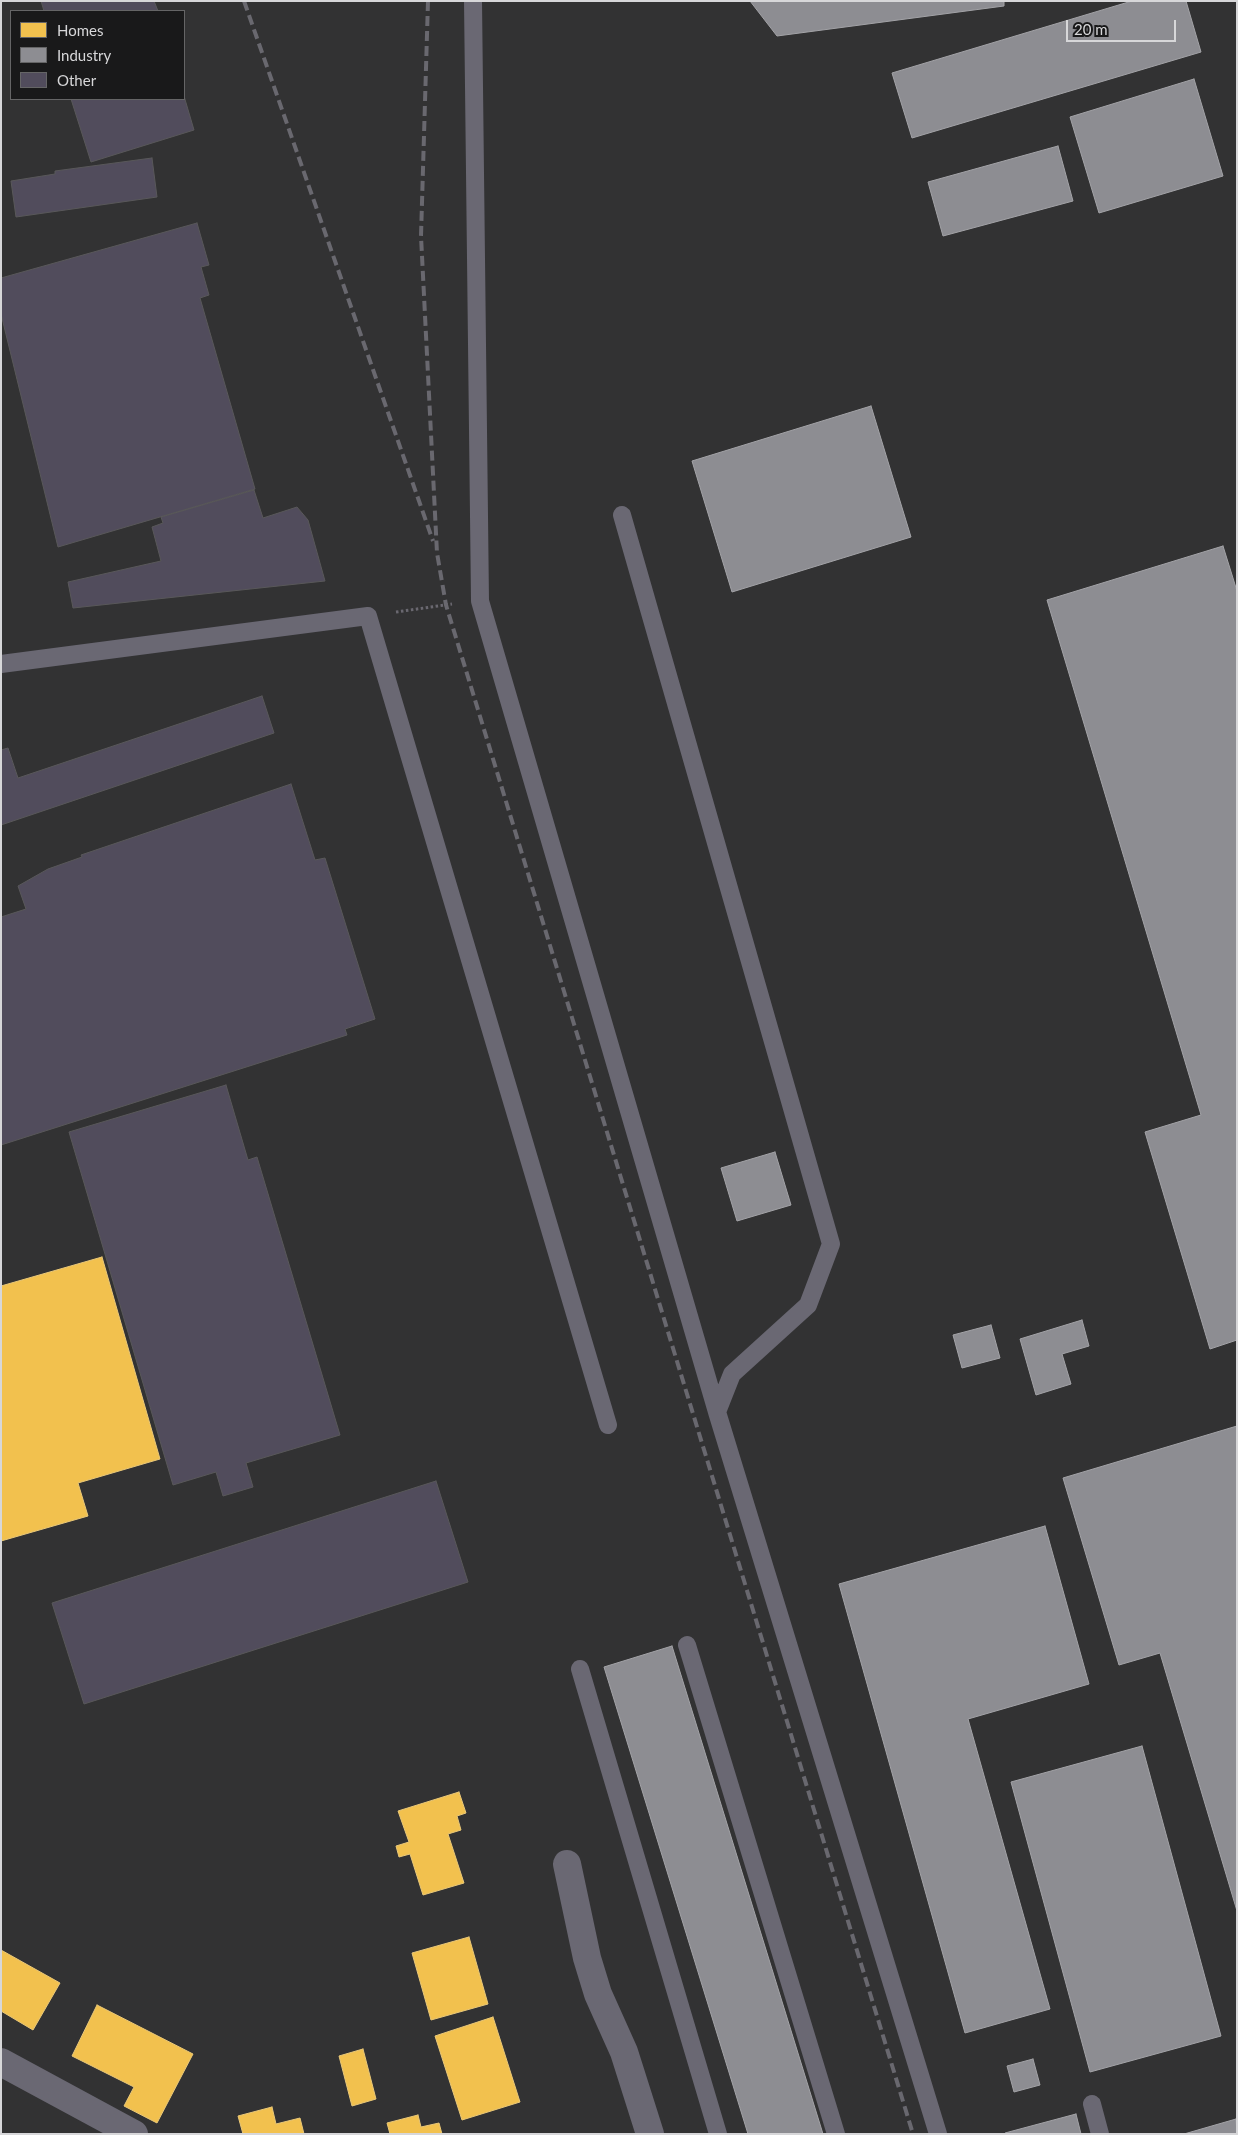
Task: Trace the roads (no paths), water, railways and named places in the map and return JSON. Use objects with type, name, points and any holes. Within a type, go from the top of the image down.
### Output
[{"type":"street","points":[[567,1864],[587,1958],[598,1994],[624,2052],[650,2134]]},
{"type":"street","points":[[1,2062],[134,2134]]},
{"type":"lane","points":[[473,1],[480,601],[717,1412],[938,2134]]},
{"type":"lane","points":[[622,515],[831,1244],[808,1306],[732,1374],[717,1412]]},
{"type":"lane","points":[[1,664],[368,616],[608,1425]]},
{"type":"lane","points":[[688,1645],[836,2134]]},
{"type":"lane","points":[[580,1669],[718,2134]]},
{"type":"lane","points":[[1092,2104],[1100,2134]]},
{"type":"railway","points":[[244,1],[433,541]]},
{"type":"railway","points":[[428,1],[421,236],[437,553],[446,605],[913,2134]]}]
